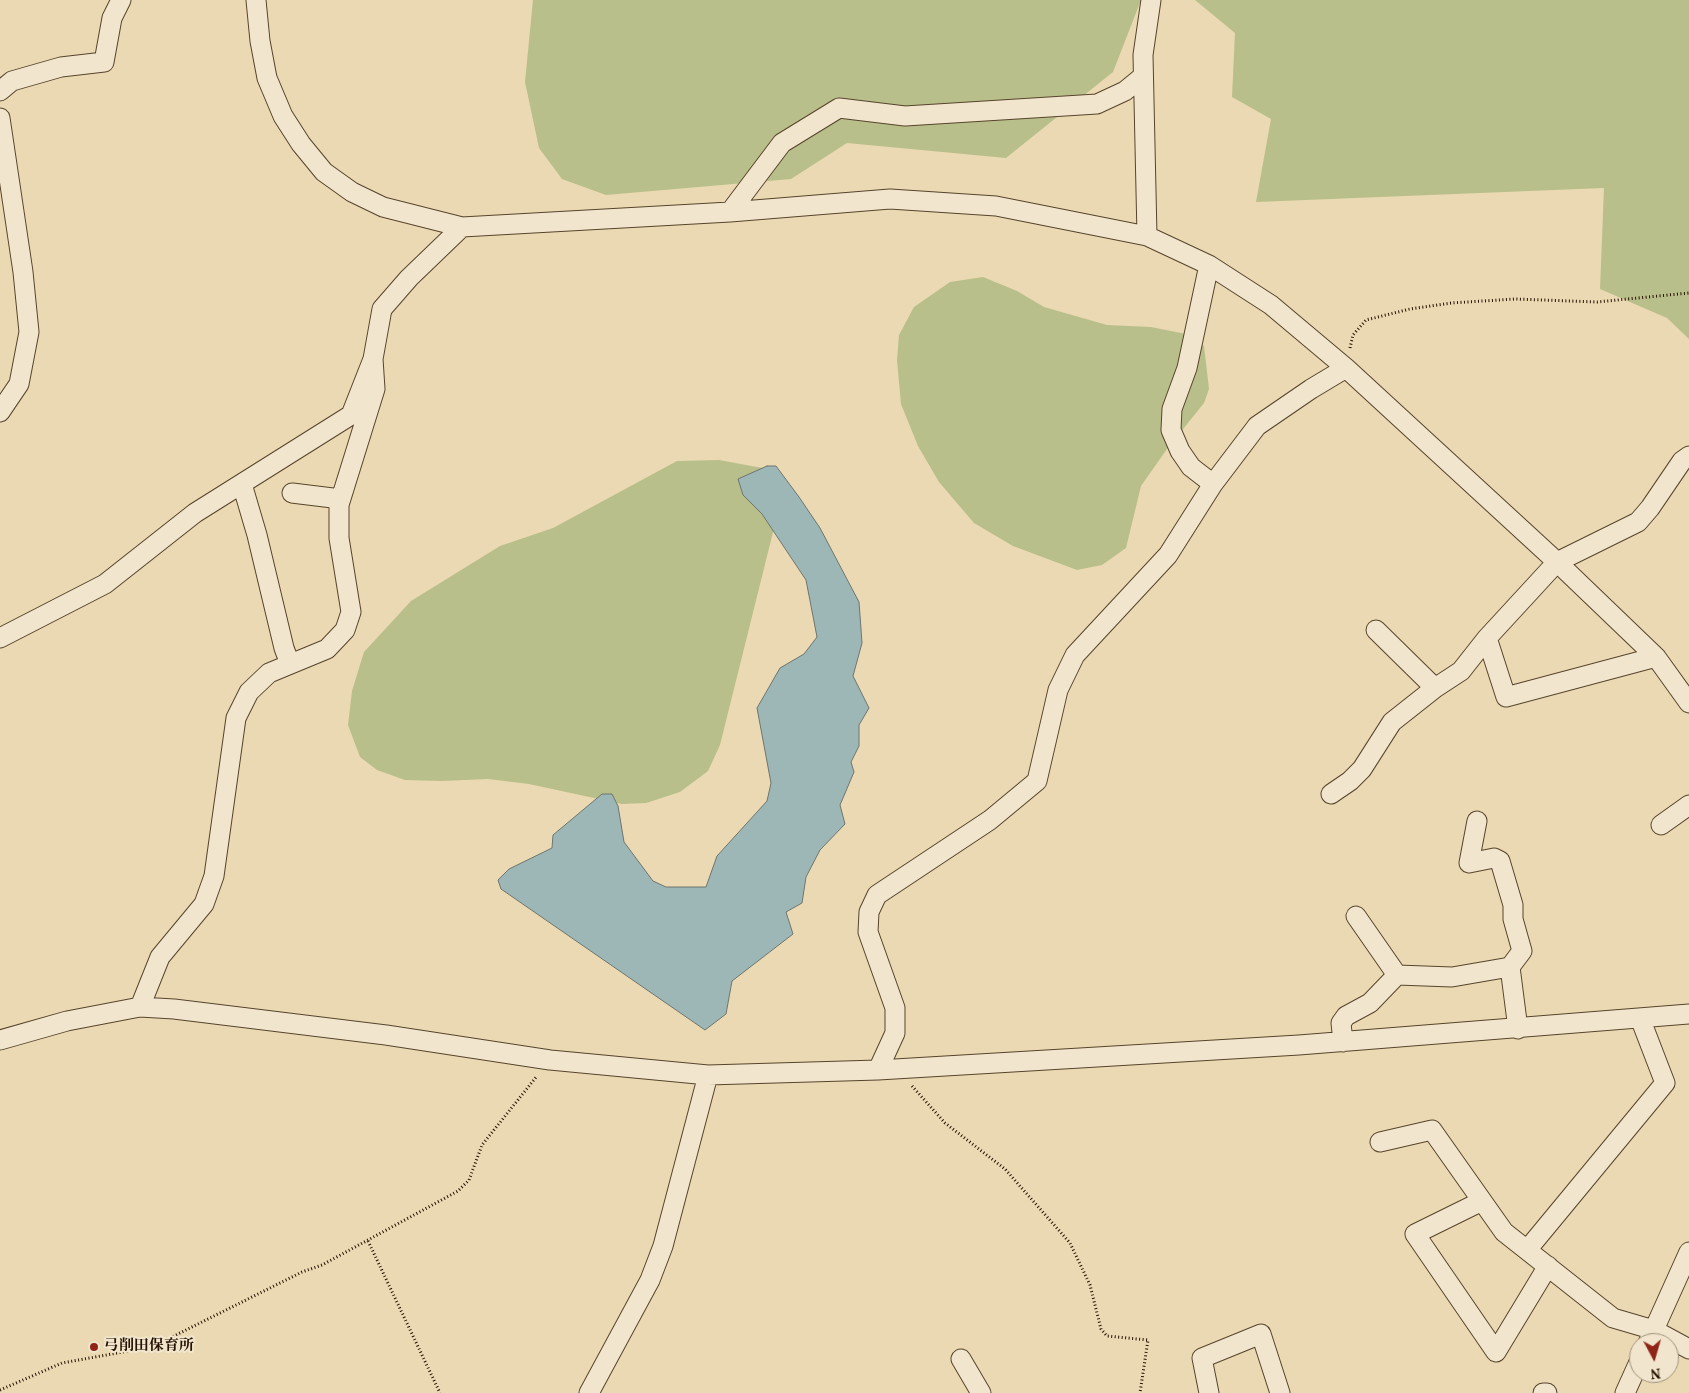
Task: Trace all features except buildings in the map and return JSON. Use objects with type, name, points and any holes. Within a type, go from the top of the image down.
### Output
[{"type":"street","points":[[0,91],[12,81],[61,68],[104,62],[112,18],[121,0]]},
{"type":"street","points":[[256,0],[260,42],[267,78],[283,116],[301,144],[324,172],[352,192],[383,206],[462,227],[730,212],[890,199],[996,206],[1147,236],[1209,265],[1271,305],[1346,368],[1557,562],[1656,657],[1689,703]]},
{"type":"street","points":[[1147,236],[1142,55],[1151,0]]},
{"type":"street","points":[[730,212],[782,143],[839,108],[905,116],[1097,104],[1125,91],[1142,77]]},
{"type":"street","points":[[0,118],[23,272],[29,332],[19,384],[0,412]]},
{"type":"street","points":[[0,638],[105,584],[195,513],[351,416],[373,359],[382,309],[409,278],[462,227]]},
{"type":"street","points":[[1209,265],[1187,368],[1172,408],[1171,430],[1180,451],[1191,467],[1213,484]]},
{"type":"street","points":[[140,1007],[160,957],[204,904],[214,876],[236,718],[249,692],[269,673],[327,649],[345,630],[351,612],[340,538],[339,505],[375,389],[373,359]]},
{"type":"street","points":[[878,1070],[895,1033],[894,1008],[868,932],[868,912],[877,895],[990,820],[1037,781],[1058,690],[1075,655],[1168,555],[1213,484],[1257,426],[1311,389],[1346,368]]},
{"type":"street","points":[[1331,794],[1350,781],[1362,768],[1392,722],[1434,688],[1461,671],[1487,638],[1557,562],[1638,522],[1650,508],[1682,461],[1689,456]]},
{"type":"street","points":[[242,484],[290,664]]},
{"type":"street","points":[[292,493],[341,499]]},
{"type":"street","points":[[1376,630],[1434,688]]},
{"type":"street","points":[[1487,638],[1506,696],[1656,657]]},
{"type":"street","points":[[1661,825],[1689,804]]},
{"type":"street","points":[[1343,1042],[1341,1023],[1346,1016],[1370,1003],[1397,975],[1452,977],[1510,967],[1522,951],[1513,919],[1513,905],[1500,861],[1494,858],[1469,863],[1477,821]]},
{"type":"street","points":[[1356,916],[1397,975]]},
{"type":"street","points":[[1510,967],[1518,1029]]},
{"type":"street","points":[[0,1040],[67,1021],[140,1007],[174,1009],[386,1035],[550,1060],[708,1075],[878,1070],[1343,1042],[1689,1014]]},
{"type":"street","points":[[1527,1250],[1666,1083],[1640,1018]]},
{"type":"street","points":[[589,1393],[650,1280],[663,1246],[708,1075]]},
{"type":"street","points":[[1380,1142],[1432,1130],[1504,1232],[1614,1318],[1643,1333]]},
{"type":"street","points":[[1482,1201],[1415,1234],[1496,1352],[1548,1266]]},
{"type":"street","points":[[1653,1333],[1689,1252]]},
{"type":"street","points":[[1209,1393],[1202,1358],[1261,1334],[1280,1393]]},
{"type":"street","points":[[962,1359],[981,1393]]},
{"type":"path","points":[[1346,368],[1353,335],[1366,320],[1410,309],[1451,303],[1515,299],[1597,302],[1689,292]]},
{"type":"path","points":[[0,1390],[62,1363],[134,1350],[170,1338],[368,1241],[458,1191],[468,1180],[482,1145],[550,1060]]},
{"type":"path","points":[[897,1069],[945,1123],[1005,1169],[1070,1243],[1090,1284],[1101,1329],[1108,1336],[1148,1340],[1140,1393]]},
{"type":"path","points":[[368,1241],[440,1393]]},
{"type":"green space","points":[[533,0],[1141,0],[1113,72],[1006,158],[847,143],[791,179],[606,195],[562,179],[539,148],[525,82]]},
{"type":"green space","points":[[1195,0],[1689,0],[1689,339],[1667,318],[1600,289],[1604,188],[1256,202],[1271,119],[1232,97],[1235,33]]},
{"type":"green space","points":[[983,277],[1017,291],[1044,307],[1107,325],[1151,327],[1186,334],[1204,346],[1209,389],[1204,403],[1167,449],[1141,486],[1126,548],[1102,565],[1077,570],[1013,546],[974,523],[939,482],[918,446],[901,404],[897,360],[899,335],[914,307],[950,282]]},
{"type":"green space","points":[[719,460],[768,469],[781,500],[720,745],[708,771],[680,792],[646,803],[622,804],[529,784],[488,779],[405,780],[377,770],[360,757],[348,725],[352,691],[364,652],[411,601],[500,546],[553,528],[677,461]]},
{"type":"water","points":[[767,466],[776,466],[820,528],[859,602],[862,643],[853,676],[869,708],[859,725],[859,746],[851,762],[854,772],[840,805],[845,824],[820,850],[806,877],[802,903],[786,912],[793,934],[732,981],[726,1014],[705,1030],[501,889],[498,880],[509,869],[552,848],[553,835],[602,794],[612,794],[618,806],[624,842],[653,881],[666,887],[706,887],[717,856],[767,801],[771,783],[757,708],[780,668],[804,654],[817,637],[806,580],[762,514],[743,495],[738,479]]},
{"type":"place","name":"弓削田保育所","points":[[94,1347]]}]
